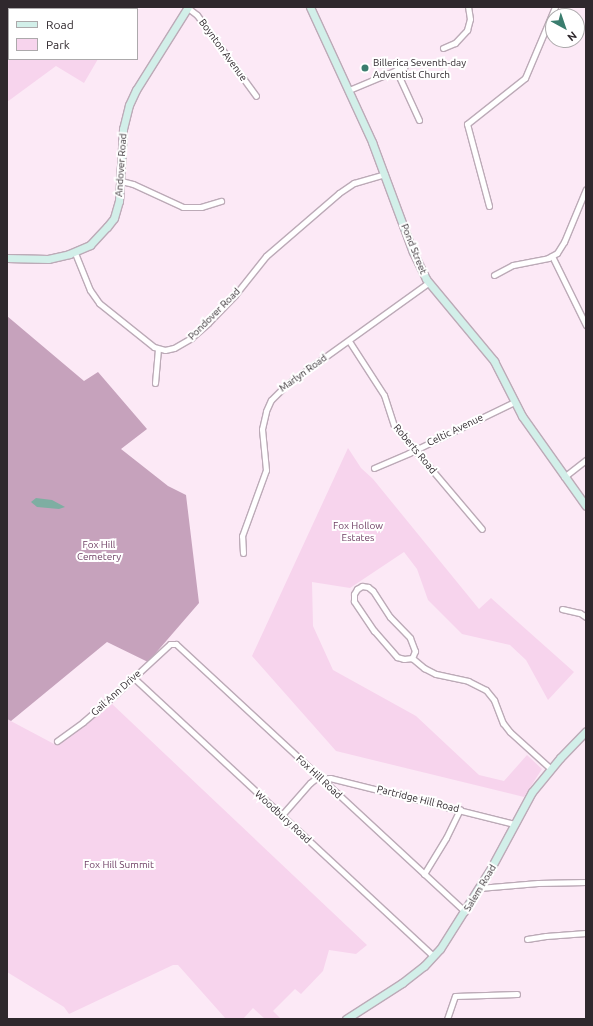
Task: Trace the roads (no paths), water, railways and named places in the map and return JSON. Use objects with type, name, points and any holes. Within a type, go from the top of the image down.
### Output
[{"type":"main road","name":"Andover Road","points":[[7,258],[48,259],[75,253],[94,242],[111,222],[119,201],[123,129],[129,105],[136,90],[188,7]]},
{"type":"main road","name":"Pond Street","points":[[310,7],[349,90],[385,174],[413,252],[428,283],[494,361],[514,402],[531,432],[586,506]]},
{"type":"main road","name":"Salem Road","points":[[346,1019],[402,983],[433,956],[465,912],[480,888],[532,792],[586,731]]},
{"type":"street","name":"Boynton Avenue","points":[[188,7],[197,15],[256,96]]},
{"type":"street","points":[[443,48],[455,43],[467,30],[470,20],[468,7]]},
{"type":"street","points":[[489,206],[467,124],[525,78],[555,7]]},
{"type":"street","points":[[349,90],[404,67]]},
{"type":"street","points":[[396,70],[419,120]]},
{"type":"street","name":"Pondover Road","points":[[158,349],[174,348],[191,338],[232,299],[266,256],[342,190],[357,182],[385,174]]},
{"type":"street","points":[[121,182],[133,184],[184,207],[201,207],[220,201]]},
{"type":"street","points":[[494,275],[524,261],[552,256],[564,242],[586,189]]},
{"type":"street","points":[[75,253],[87,284],[96,300],[140,338],[158,349],[155,383]]},
{"type":"street","points":[[552,256],[586,325]]},
{"type":"street","name":"Marlyn Road","points":[[243,553],[242,536],[266,470],[262,429],[268,404],[273,396],[286,385],[428,283]]},
{"type":"street","name":"Roberts Road","points":[[349,341],[384,395],[394,425],[482,529]]},
{"type":"street","name":"Celtic Avenue","points":[[374,468],[415,450],[514,402]]},
{"type":"street","points":[[564,477],[586,460]]},
{"type":"street","points":[[412,658],[415,651],[414,645],[390,617],[373,591],[368,587],[362,586],[357,589],[354,594],[354,601],[374,631],[397,656],[404,659],[412,658],[429,671],[468,681],[486,690],[494,700],[503,723],[510,732],[551,769]]},
{"type":"street","points":[[562,609],[580,613],[586,617]]},
{"type":"street","name":"Gail Ann Drive","points":[[57,741],[83,722],[172,643]]},
{"type":"street","name":"Fox Hill Road","points":[[172,643],[176,644],[465,912]]},
{"type":"street","name":"Woodbury Road","points":[[134,678],[433,956]]},
{"type":"street","points":[[281,816],[310,783],[321,778]]},
{"type":"street","name":"Partridge Hill Road","points":[[321,778],[330,778],[460,809],[515,824]]},
{"type":"street","points":[[424,874],[446,838],[460,809]]},
{"type":"street","points":[[480,888],[538,883],[586,882]]},
{"type":"street","points":[[527,939],[586,933]]},
{"type":"street","points":[[447,1019],[455,996],[517,994]]},
{"type":"place","name":"Billerica Seventh-day Adventist Church","points":[[365,68]]},
{"type":"park label","name":"Fox Hollow Estates","points":[[358,530]]},
{"type":"park label","name":"Fox Hill Cemetery","points":[[99,550]]},
{"type":"park label","name":"Fox Hill Summit","points":[[119,865]]}]
